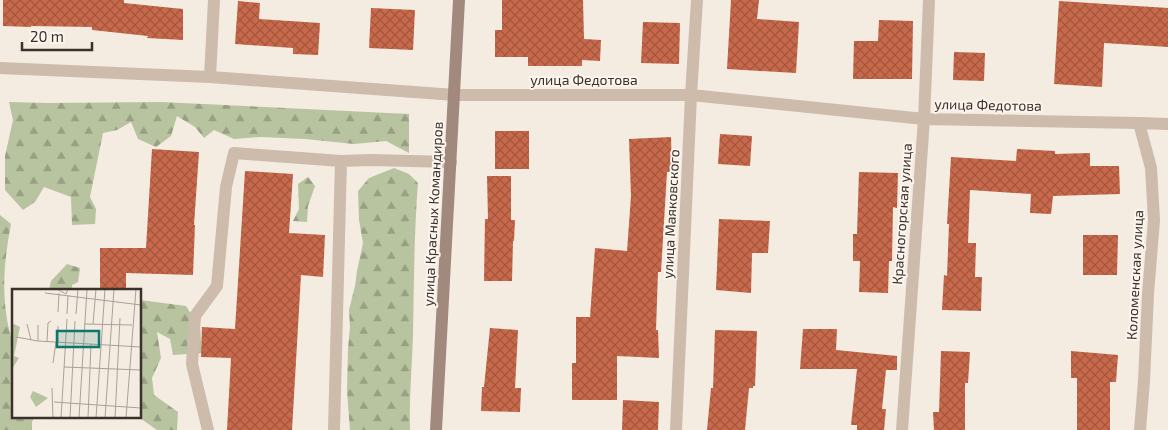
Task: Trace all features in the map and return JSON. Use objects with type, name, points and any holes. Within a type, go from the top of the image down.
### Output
[{"type":"street","points":[[210,77],[214,0]]},
{"type":"street","name":"улица Красных Командиров","points":[[436,430],[460,0]]},
{"type":"street","name":"улица Маяковского","points":[[676,430],[697,0]]},
{"type":"street","name":"Красногорская улица","points":[[902,430],[924,119],[929,0]]},
{"type":"street","name":"улица Федотова","points":[[0,68],[210,77],[455,95],[691,96],[924,119],[1168,124]]},
{"type":"street","name":"Коломенская улица","points":[[1138,122],[1151,168],[1154,220],[1140,430]]},
{"type":"street","points":[[208,430],[192,364],[195,316],[217,286],[226,187],[234,154],[341,161],[451,162]]},
{"type":"street","points":[[334,430],[341,161]]},
{"type":"green space","points":[[9,102],[161,102],[409,114],[409,153],[386,141],[354,144],[261,137],[234,139],[214,130],[204,138],[195,127],[177,116],[171,136],[156,147],[138,139],[131,122],[117,130],[103,133],[90,197],[96,209],[95,224],[72,225],[71,197],[44,187],[35,202],[23,210],[5,190],[5,156],[13,120]]},
{"type":"green space","points":[[394,168],[409,174],[418,183],[410,430],[350,430],[347,391],[349,310],[363,243],[359,220],[358,191],[369,178]]},
{"type":"green space","points":[[308,177],[315,186],[308,206],[307,222],[293,221],[299,209],[298,184]]},
{"type":"green space","points":[[0,215],[11,224],[4,285],[6,316],[12,338],[12,418],[34,418],[32,430],[0,430]]},
{"type":"green space","points":[[67,264],[80,268],[78,282],[72,285],[72,289],[49,289],[51,281]]},
{"type":"green space","points":[[141,300],[186,306],[200,328],[202,353],[173,355],[170,339],[157,332],[161,358],[152,378],[154,395],[178,412],[177,430],[157,430],[140,418]]},
{"type":"building","points":[[3,0],[124,0],[124,3],[183,9],[183,40],[147,38],[148,36],[92,30],[92,27],[3,26]]},
{"type":"building","points":[[502,0],[583,0],[584,39],[601,40],[600,61],[582,60],[582,66],[528,66],[528,57],[495,57],[495,30],[502,30]]},
{"type":"building","points":[[731,0],[759,0],[757,19],[799,22],[796,73],[727,69]]},
{"type":"building","points":[[238,1],[260,3],[259,19],[320,23],[318,55],[293,54],[293,48],[235,44]]},
{"type":"building","points":[[1059,1],[1168,8],[1168,47],[1104,43],[1102,87],[1054,84]]},
{"type":"building","points":[[371,8],[415,10],[413,50],[369,48]]},
{"type":"building","points":[[879,20],[913,21],[912,79],[853,79],[854,41],[878,41]]},
{"type":"building","points":[[643,22],[680,23],[679,64],[641,63]]},
{"type":"building","points":[[954,52],[985,53],[984,81],[953,80]]},
{"type":"building","points":[[495,131],[529,131],[529,169],[495,169]]},
{"type":"building","points":[[720,134],[752,136],[750,166],[718,164]]},
{"type":"building","points":[[671,137],[672,172],[667,172],[661,272],[658,272],[656,330],[658,330],[659,358],[617,356],[617,400],[572,400],[572,363],[576,363],[576,317],[590,317],[595,248],[627,251],[631,196],[629,139]]},
{"type":"building","points":[[152,149],[199,152],[193,275],[126,273],[126,289],[100,289],[100,248],[146,248]]},
{"type":"building","points":[[1017,149],[1055,151],[1055,154],[1090,153],[1090,166],[1119,166],[1120,194],[1053,196],[1051,214],[1030,213],[1031,194],[970,190],[968,243],[976,243],[975,277],[982,277],[981,311],[942,310],[944,275],[947,276],[949,224],[947,224],[951,157],[1016,161]]},
{"type":"building","points":[[245,171],[293,174],[289,233],[325,235],[323,277],[301,275],[292,430],[227,430],[231,358],[201,357],[202,327],[235,329]]},
{"type":"building","points":[[859,172],[898,173],[897,208],[893,207],[892,261],[889,261],[888,293],[859,292],[860,261],[853,261],[853,234],[857,234]]},
{"type":"building","points":[[487,176],[511,176],[511,220],[515,220],[512,281],[484,281],[485,219],[488,219]]},
{"type":"building","points":[[719,219],[770,221],[768,253],[752,253],[751,293],[716,290]]},
{"type":"building","points":[[1083,235],[1118,235],[1117,275],[1083,275]]},
{"type":"building","points":[[490,328],[518,330],[515,388],[521,388],[520,412],[481,411],[482,387],[484,387]]},
{"type":"building","points":[[803,329],[837,329],[836,350],[897,356],[897,370],[886,370],[882,409],[886,409],[884,430],[857,430],[857,425],[851,425],[857,369],[800,369]]},
{"type":"building","points":[[715,330],[757,331],[755,386],[749,388],[745,430],[707,430],[711,388],[713,388]]},
{"type":"building","points":[[941,351],[970,352],[968,383],[965,383],[965,430],[934,430],[933,412],[939,412]]},
{"type":"building","points":[[1071,351],[1118,355],[1116,382],[1110,382],[1110,430],[1077,430],[1077,378],[1071,378]]},
{"type":"building","points":[[623,400],[659,402],[658,430],[622,430]]}]
